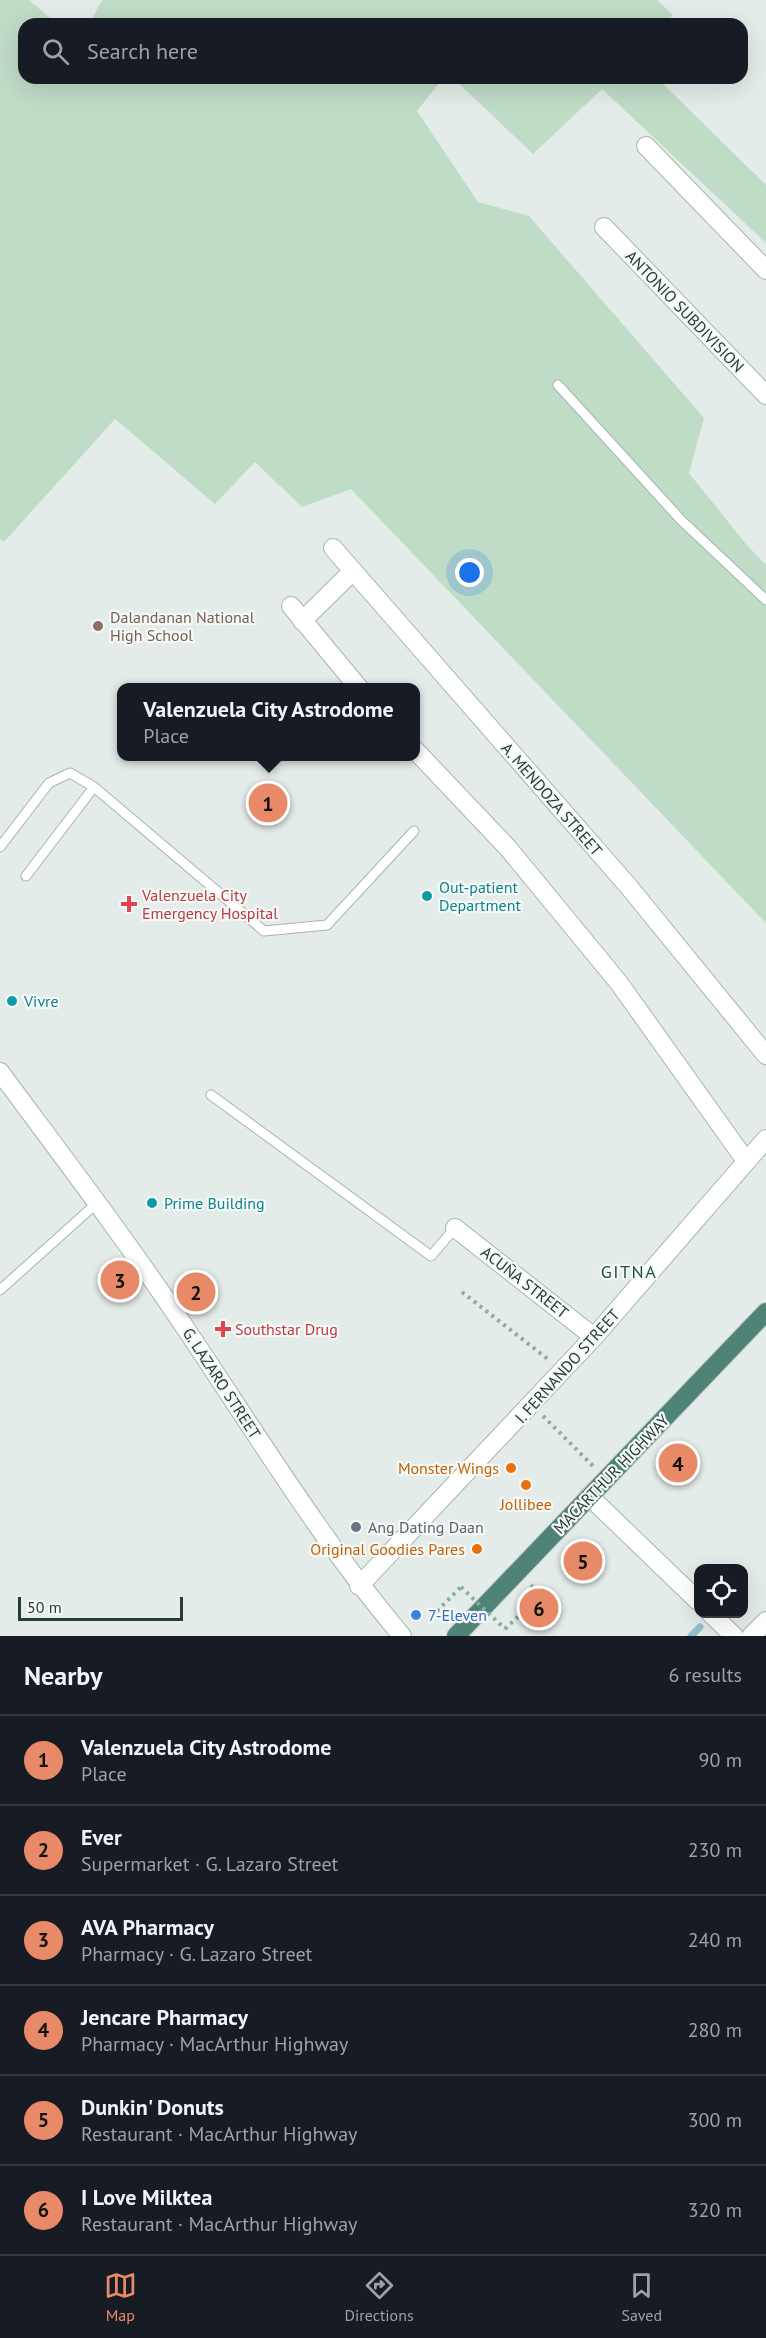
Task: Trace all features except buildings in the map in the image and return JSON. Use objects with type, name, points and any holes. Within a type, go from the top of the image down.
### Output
[{"type":"highway","name":"MACARTHUR HIGHWAY","points":[[456,1636],[766,1312]]},
{"type":"street","points":[[646,146],[766,270]]},
{"type":"street","name":"ANTONIO SUBDIVISION","points":[[604,227],[766,395]]},
{"type":"street","name":"A. MENDOZA STREET","points":[[333,548],[629,887],[766,1055]]},
{"type":"street","points":[[302,621],[352,572]]},
{"type":"street","points":[[291,606],[356,683]]},
{"type":"street","points":[[420,755],[508,848],[619,983],[746,1161]]},
{"type":"street","name":"G. LAZARO STREET","points":[[0,1072],[136,1255],[291,1489],[359,1586],[402,1636]]},
{"type":"street","name":"I. FERNANDO STREET","points":[[359,1586],[594,1337],[766,1139]]},
{"type":"street","name":"ACUÑA STREET","points":[[455,1228],[594,1337]]},
{"type":"street","points":[[589,1496],[694,1596]]},
{"type":"street","points":[[715,1618],[734,1636]]},
{"type":"street","points":[[751,1636],[766,1621]]},
{"type":"lane","points":[[558,385],[681,520],[766,600]]},
{"type":"lane","points":[[0,848],[49,783],[70,773],[94,787],[264,931],[327,925],[414,831]]},
{"type":"lane","points":[[26,876],[94,787]]},
{"type":"lane","points":[[211,1095],[430,1256],[455,1228]]},
{"type":"lane","points":[[0,1290],[97,1203]]},
{"type":"path","points":[[462,1292],[563,1370]]},
{"type":"path","points":[[532,1405],[606,1479]]},
{"type":"path","points":[[437,1611],[461,1587],[506,1629],[540,1596]]},
{"type":"green space","points":[[0,0],[29,0],[50,18],[18,18],[18,84],[438,84],[417,111],[478,202],[529,216],[704,418],[689,473],[746,544],[766,565],[766,923],[351,489],[302,507],[255,462],[215,504],[115,419],[4,542],[0,539]]},
{"type":"green space","points":[[102,0],[657,0],[673,15],[670,18],[93,18]]},
{"type":"green space","points":[[459,84],[663,84],[766,185],[766,243],[602,89],[533,154]]},
{"type":"waterway","points":[[691,1636],[700,1627]]},
{"type":"place","name":"Dalandanan National High School","points":[[98,626]]},
{"type":"place","name":"Valenzuela City Astrodome","points":[[268,803]]},
{"type":"place","name":"Out-patient Department","points":[[427,896]]},
{"type":"place","name":"Valenzuela City Emergency Hospital","points":[[129,904]]},
{"type":"place","name":"Vivre","points":[[12,1001]]},
{"type":"place","name":"Prime Building","points":[[152,1203]]},
{"type":"place","name":"AVA Pharmacy","points":[[120,1280]]},
{"type":"place","name":"Ever","points":[[196,1292]]},
{"type":"place","name":"Southstar Drug","points":[[223,1329]]},
{"type":"place","name":"Jencare Pharmacy","points":[[678,1463]]},
{"type":"place","name":"Monster Wings","points":[[511,1468]]},
{"type":"place","name":"Jollibee","points":[[526,1485]]},
{"type":"place","name":"Ang Dating Daan","points":[[356,1527]]},
{"type":"place","name":"Original Goodies Pares","points":[[477,1549]]},
{"type":"place","name":"Dunkin' Donuts","points":[[583,1561]]},
{"type":"place","name":"I Love Milktea","points":[[539,1608]]},
{"type":"place","name":"7-Eleven","points":[[416,1615]]},
{"type":"district","name":"GITNA","points":[[629,1271]]}]
